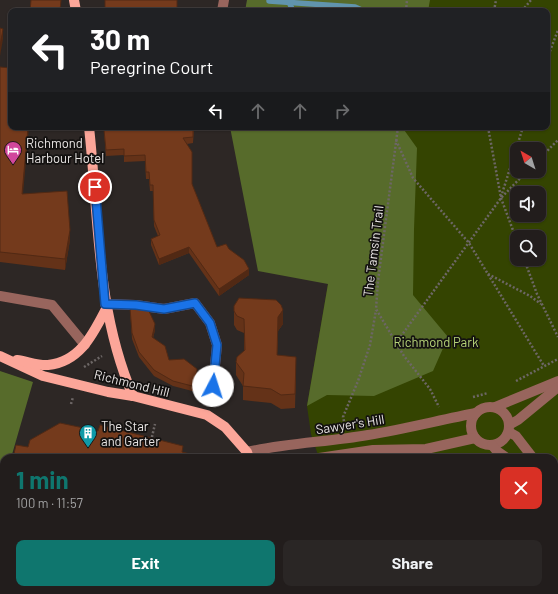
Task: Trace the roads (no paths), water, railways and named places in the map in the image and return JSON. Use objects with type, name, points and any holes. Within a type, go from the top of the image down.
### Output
[{"type":"main road","points":[[89,130],[106,307],[125,377],[133,396]]},
{"type":"main road","points":[[3,357],[48,365],[72,357],[85,345],[106,307]]},
{"type":"main road","name":"Richmond Hill","points":[[3,357],[43,376],[108,392],[133,396],[207,415],[225,428],[247,454]]},
{"type":"street","points":[[0,296],[52,305],[85,345]]},
{"type":"street","points":[[106,307],[136,305],[164,309],[195,303],[210,323],[217,345],[213,386]]},
{"type":"street","points":[[502,454],[492,445],[480,442],[475,438],[471,426],[476,413],[481,409],[495,407],[558,382]]},
{"type":"street","points":[[492,445],[502,441],[509,428],[558,387]]},
{"type":"street","points":[[495,407],[506,414],[509,428],[530,454]]},
{"type":"street","name":"Sawyer's Hill","points":[[251,454],[276,446],[314,443],[370,435],[476,413]]},
{"type":"street","points":[[346,454],[373,450],[426,449],[475,438]]},
{"type":"street","points":[[365,454],[373,450]]},
{"type":"waterway","points":[[269,1],[357,8]]},
{"type":"waterway","points":[[289,2],[292,8]]},
{"type":"place","name":"Richmond Harbour Hotel","points":[[13,165]]},
{"type":"place","name":"The Star and Garter","points":[[88,448]]},
{"type":"park label","name":"Richmond Park","points":[[436,342]]}]
